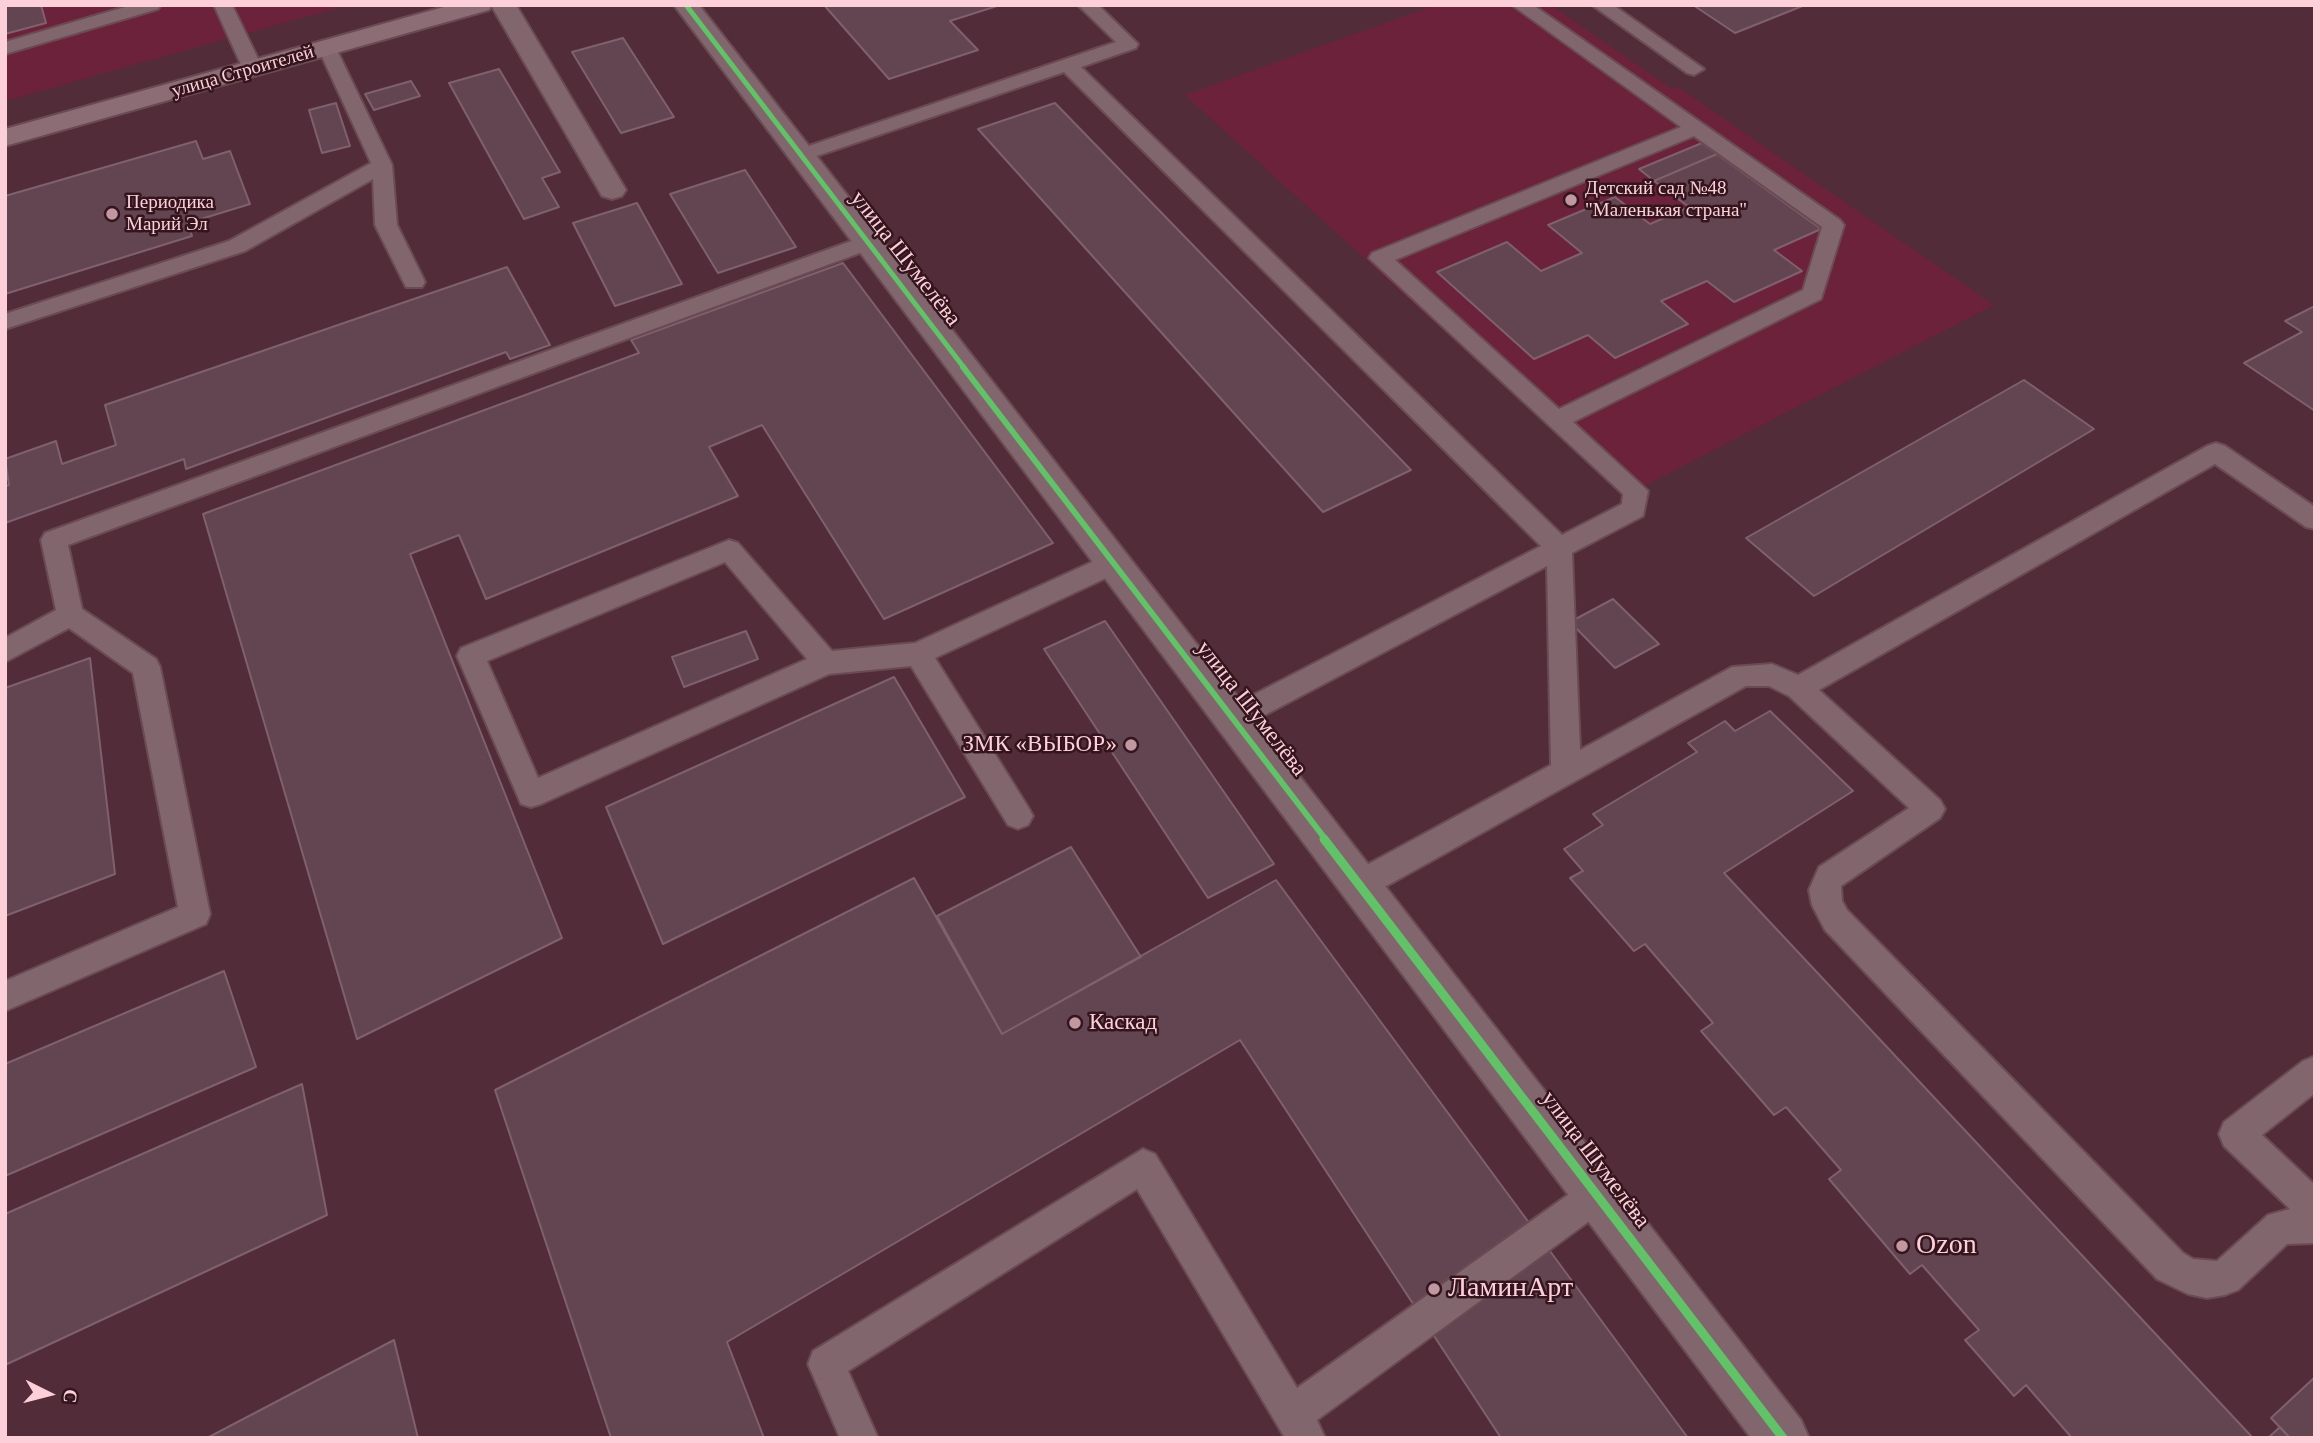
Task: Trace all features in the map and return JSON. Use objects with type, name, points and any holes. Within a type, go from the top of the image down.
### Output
[{"type":"main road","name":"улица Строителей","points":[[5,138],[480,5]]},
{"type":"street","points":[[503,5],[612,191]]},
{"type":"street","name":"улица Шумелёва","points":[[686,5],[1783,1438]]},
{"type":"lane","points":[[223,5],[253,69]]},
{"type":"lane","points":[[1521,5],[1833,225],[1813,294],[1556,420]]},
{"type":"lane","points":[[1601,5],[1694,69]]},
{"type":"lane","points":[[5,48],[145,6]]},
{"type":"lane","points":[[801,155],[1129,44],[1096,7]]},
{"type":"lane","points":[[327,48],[382,165],[386,225],[414,282]]},
{"type":"lane","points":[[1068,65],[1559,548],[1566,772]]},
{"type":"lane","points":[[1234,719],[1634,509],[1636,491],[1380,258],[1696,128]]},
{"type":"lane","points":[[5,322],[237,246],[382,165]]},
{"type":"lane","points":[[5,996],[195,914],[146,667],[70,615],[54,540],[868,242]]},
{"type":"lane","points":[[1799,688],[2216,452],[2315,520]]},
{"type":"lane","points":[[826,663],[729,550],[471,656],[531,795],[826,663],[918,654],[1114,563]]},
{"type":"lane","points":[[5,651],[70,615]]},
{"type":"lane","points":[[918,654],[1018,816]]},
{"type":"lane","points":[[1361,884],[1742,675],[1772,674],[1799,688],[1930,809],[1830,877],[1824,890],[1827,905],[1836,920],[2170,1266],[2188,1276],[2207,1280],[2225,1277],[2280,1227],[2315,1226]]},
{"type":"lane","points":[[2315,1072],[2236,1134],[2315,1209]]},
{"type":"lane","points":[[859,1438],[826,1364],[1143,1166],[1299,1426],[1598,1195]]},
{"type":"shaded area","points":[[5,5],[348,5],[5,101]]},
{"type":"shaded area","name":"Детский сад №48 \"Маленькая страна\"","points":[[1435,5],[1551,5],[1672,89],[1678,87],[1994,305],[1625,496],[1185,95]]},
{"type":"building","points":[[5,5],[41,5],[46,23],[5,34]]},
{"type":"building","points":[[824,5],[1000,5],[950,21],[978,50],[889,79]]},
{"type":"building","points":[[1693,5],[1805,5],[1735,33]]},
{"type":"building","points":[[623,38],[674,117],[621,133],[572,52]]},
{"type":"building","points":[[499,69],[560,172],[542,178],[559,207],[524,219],[449,83]]},
{"type":"building","points":[[411,81],[420,96],[374,110],[365,94]]},
{"type":"building","points":[[336,103],[350,146],[322,153],[309,110]]},
{"type":"building","points":[[1055,103],[1411,470],[1323,512],[978,129]]},
{"type":"building","name":"Периодика Марий Эл","points":[[196,141],[203,159],[230,151],[250,204],[188,223],[192,236],[5,294],[5,196]]},
{"type":"building","points":[[1702,143],[1717,154],[1654,181],[1639,169]]},
{"type":"building","points":[[1717,154],[1821,229],[1774,250],[1802,271],[1734,302],[1707,281],[1661,301],[1688,324],[1615,358],[1588,335],[1534,359],[1437,272],[1507,242],[1541,271],[1582,253],[1548,225],[1615,197],[1650,224],[1689,207],[1654,181]]},
{"type":"building","points":[[745,170],[796,247],[718,273],[670,194]]},
{"type":"building","points":[[637,203],[682,284],[615,306],[573,223]]},
{"type":"building","points":[[843,263],[1053,543],[884,619],[762,425],[709,447],[738,496],[486,599],[459,535],[410,554],[562,938],[357,1039],[203,514],[639,353],[631,340]]},
{"type":"building","points":[[507,267],[550,345],[510,359],[506,352],[186,469],[184,459],[5,523],[5,486],[9,485],[5,459],[56,441],[62,464],[116,445],[105,405]]},
{"type":"building","points":[[2315,306],[2315,411],[2244,363],[2302,332],[2285,321]]},
{"type":"building","points":[[2024,380],[2094,429],[1814,596],[1746,538]]},
{"type":"building","points":[[1613,599],[1659,644],[1615,668],[1570,622]]},
{"type":"building","points":[[1105,621],[1274,864],[1208,898],[1044,649]]},
{"type":"building","points":[[746,631],[758,659],[684,687],[672,657]]},
{"type":"building","points":[[90,658],[115,874],[5,916],[5,688]]},
{"type":"building","points":[[894,677],[965,797],[663,944],[606,807]]},
{"type":"building","points":[[1770,711],[1853,791],[1724,873],[2253,1438],[2072,1438],[2026,1385],[2014,1396],[1965,1340],[1979,1330],[1922,1265],[1910,1274],[1829,1179],[1841,1170],[1786,1107],[1774,1115],[1701,1031],[1713,1023],[1645,944],[1634,951],[1570,878],[1583,871],[1564,849],[1603,825],[1593,814],[1697,752],[1688,743],[1725,721],[1735,731]]},
{"type":"building","points":[[1071,847],[1141,957],[1002,1034],[937,916]]},
{"type":"building","points":[[914,878],[1002,1034],[1276,880],[1688,1438],[1501,1438],[1240,1040],[727,1342],[764,1438],[611,1438],[495,1090]]},
{"type":"building","points":[[224,971],[256,1067],[5,1176],[5,1064]]},
{"type":"building","points":[[302,1084],[327,1215],[5,1365],[5,1214]]},
{"type":"building","points":[[394,1340],[418,1438],[207,1438]]},
{"type":"building","points":[[2315,1377],[2315,1438],[2290,1438],[2271,1418]]},
{"type":"building","points":[[2280,1427],[2290,1438],[2268,1438]]},
{"type":"cycle path","points":[[686,5],[1783,1438]]},
{"type":"place","name":"Детский сад №48 \"Маленькая страна\"","points":[[1571,200]]},
{"type":"place","name":"Периодика Марий Эл","points":[[112,214]]},
{"type":"place","name":"ЗМК «ВЫБОР»","points":[[1131,745]]},
{"type":"place","name":"Каскад","points":[[1075,1023]]},
{"type":"place","name":"Ozon","points":[[1902,1246]]},
{"type":"place","name":"ЛаминАрт","points":[[1434,1289]]}]
